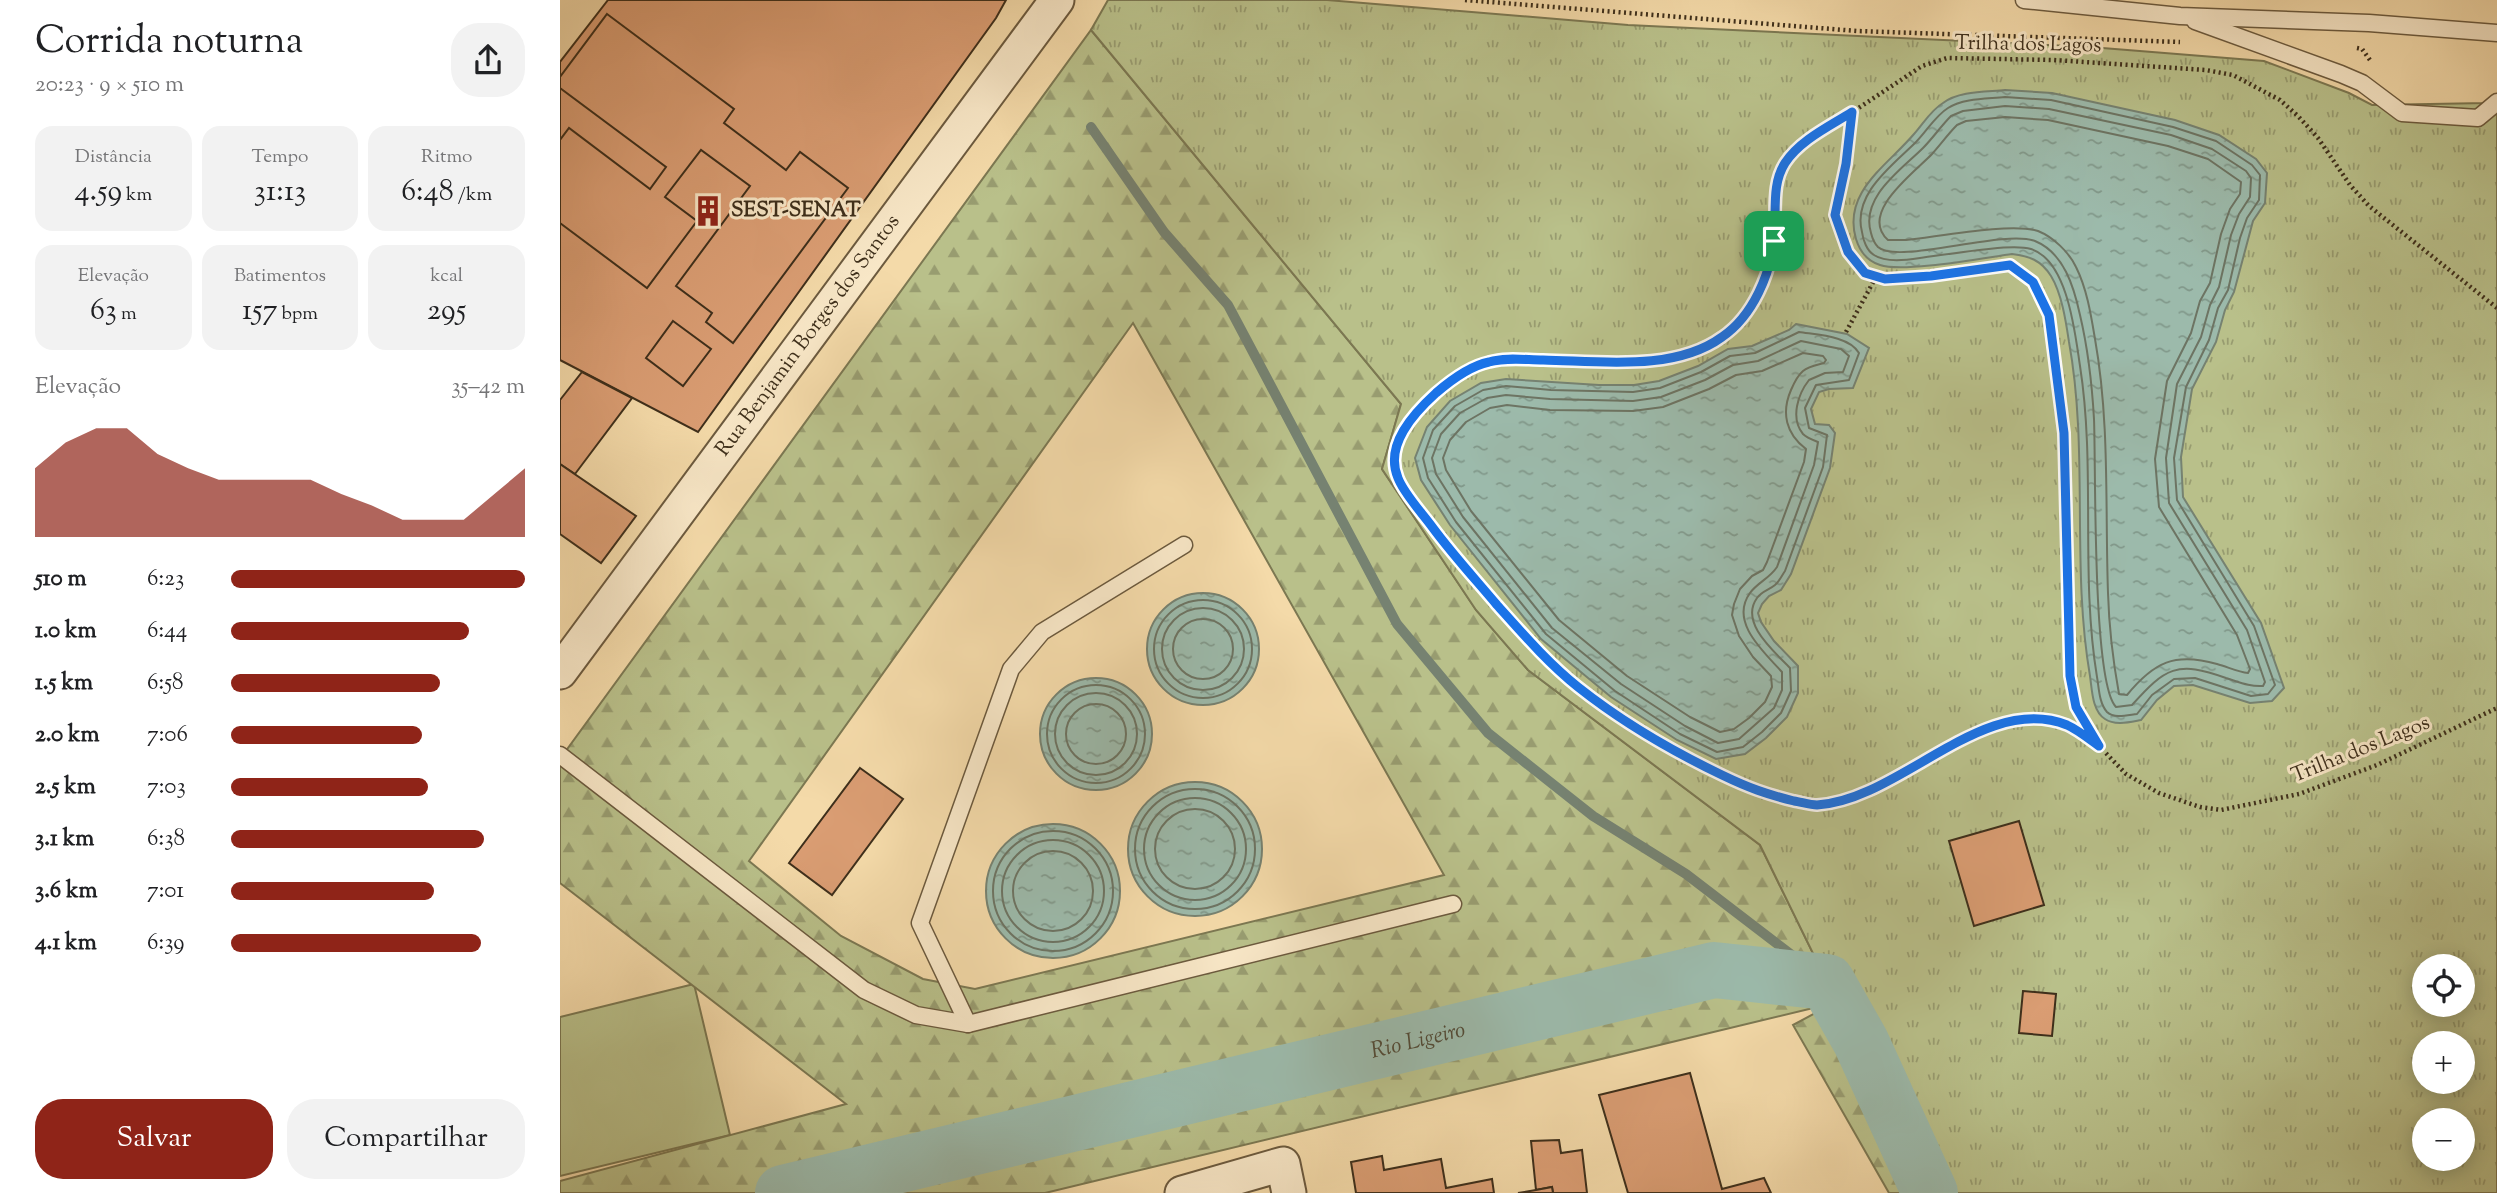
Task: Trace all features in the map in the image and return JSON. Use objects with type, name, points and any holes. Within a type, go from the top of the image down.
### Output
[{"type":"street","name":"Rua Benjamin Borges dos Santos","points":[[560,673],[1057,0]]},
{"type":"street","points":[[1182,1193],[1286,1179]]},
{"type":"lane","points":[[2024,0],[2180,16],[2369,23],[2497,33]]},
{"type":"lane","points":[[2180,16],[2362,83],[2402,113],[2478,118],[2497,102]]},
{"type":"lane","points":[[968,1024],[920,923],[1011,669],[1042,632],[1184,545]]},
{"type":"lane","points":[[560,755],[864,990],[916,1015],[968,1024],[1453,904]]},
{"type":"path","points":[[1465,0],[1857,31],[2182,42]]},
{"type":"path","points":[[2350,48],[2362,49],[2375,68]]},
{"type":"path","name":"Trilha dos Lagos","points":[[2497,309],[2369,206],[2350,185],[2318,138],[2289,108],[2263,90],[2233,75],[2206,70],[2054,60],[1947,58],[1922,65],[1792,152],[1782,167],[1776,184],[1774,241],[1768,269],[1756,299],[1725,336],[1703,349],[1648,362],[1516,359],[1489,362],[1462,373],[1415,413],[1397,441],[1395,460],[1397,477],[1436,532],[1538,652],[1578,687],[1625,721],[1691,760],[1757,792],[1815,806],[1844,799],[1880,785],[1990,728],[2026,719],[2046,720],[2069,726],[2099,746],[2126,774],[2160,793],[2200,807],[2221,810],[2298,794],[2377,765],[2497,708]]},
{"type":"path","points":[[1852,112],[1846,164],[1835,215],[1848,252],[1865,273],[1885,279],[1931,276],[2010,265],[2033,282],[2049,315],[2064,433],[2070,676],[2076,707],[2099,746]]},
{"type":"path","points":[[1846,332],[1876,277]]},
{"type":"green space","points":[[1108,0],[1327,0],[1628,25],[2090,47],[2264,61],[2349,93],[2372,105],[2487,103],[2497,94],[2497,1193],[1930,1193],[1861,1042],[1827,982],[1760,845],[1528,670],[1476,610],[1382,469],[1401,404],[1091,30]]},
{"type":"green space","points":[[1091,30],[1401,404],[1382,469],[1476,610],[1528,670],[1760,845],[1936,1193],[1889,1193],[1793,1025],[1834,1003],[1045,1193],[560,1193],[560,1181],[846,1104],[560,883],[560,759]],"holes":[[[1133,323],[1444,875],[975,989],[923,979],[841,936],[749,861]]]},
{"type":"green space","points":[[694,984],[730,1135],[560,1176],[560,1017]]},
{"type":"water","points":[[2005,90],[2052,93],[2175,120],[2219,135],[2256,159],[2267,173],[2265,203],[2253,221],[2234,292],[2225,310],[2216,342],[2192,389],[2181,457],[2183,497],[2261,623],[2284,688],[2272,701],[2250,703],[2193,685],[2174,686],[2157,700],[2141,720],[2118,723],[2109,721],[2097,711],[2084,635],[2075,383],[2065,317],[2055,283],[2039,263],[2018,255],[1924,266],[1891,267],[1871,261],[1858,244],[1853,222],[1861,193],[1931,113],[1957,96]]},
{"type":"water","points":[[1796,324],[1847,334],[1869,348],[1853,388],[1819,392],[1811,409],[1815,424],[1829,425],[1835,433],[1830,468],[1791,574],[1781,590],[1769,596],[1762,604],[1758,613],[1774,641],[1798,666],[1798,693],[1787,717],[1766,738],[1745,754],[1716,759],[1677,740],[1611,697],[1541,639],[1450,525],[1421,480],[1415,458],[1427,427],[1450,401],[1481,383],[1506,379],[1634,385],[1659,381],[1698,366],[1728,349],[1752,346],[1789,330]]},
{"type":"water","points":[[1203,593],[1225,597],[1243,609],[1255,627],[1259,649],[1255,671],[1243,689],[1225,701],[1203,705],[1181,701],[1163,689],[1151,671],[1147,649],[1151,627],[1163,609],[1181,597]]},
{"type":"water","points":[[1096,678],[1118,682],[1136,694],[1148,712],[1152,734],[1148,756],[1136,774],[1118,786],[1096,790],[1074,786],[1056,774],[1044,756],[1040,734],[1044,712],[1056,694],[1074,682]]},
{"type":"water","points":[[1195,782],[1221,787],[1242,802],[1257,823],[1262,849],[1257,875],[1242,896],[1221,911],[1195,916],[1169,911],[1148,896],[1133,875],[1128,849],[1133,823],[1148,802],[1169,787]]},
{"type":"water","points":[[1053,824],[1079,829],[1100,844],[1115,865],[1120,891],[1115,917],[1100,938],[1079,953],[1053,958],[1027,953],[1006,938],[991,917],[986,891],[991,865],[1006,844],[1027,829]]},
{"type":"building","name":"SEST-SENAT","points":[[608,0],[1006,0],[996,18],[698,432],[560,360],[560,62]]},
{"type":"building","points":[[607,14],[734,109],[724,123],[786,170],[800,152],[848,188],[733,343],[706,322],[712,313],[676,286],[750,186],[701,150],[665,197],[697,221],[647,288],[560,223],[560,140],[569,128],[650,189],[666,167],[560,88],[560,77]]},
{"type":"building","points":[[673,321],[711,349],[683,386],[646,358]]},
{"type":"building","points":[[582,372],[632,398],[575,474],[560,464],[560,400]]},
{"type":"building","points":[[560,464],[636,516],[601,563],[560,534]]},
{"type":"building","points":[[860,768],[903,799],[832,895],[789,863]]},
{"type":"building","points":[[2019,821],[2044,905],[1974,926],[1949,841]]},
{"type":"building","points":[[2023,991],[2056,994],[2052,1036],[2019,1033]]},
{"type":"building","points":[[1690,1073],[1722,1189],[1764,1178],[1771,1193],[1628,1193],[1599,1095]]},
{"type":"building","points":[[1559,1140],[1561,1153],[1582,1150],[1587,1193],[1553,1193],[1552,1187],[1536,1190],[1531,1141]]},
{"type":"building","points":[[1382,1156],[1384,1170],[1441,1159],[1446,1188],[1492,1179],[1494,1193],[1356,1193],[1351,1162]]},
{"type":"building","points":[[1552,1187],[1553,1193],[1518,1193],[1536,1190]]},
{"type":"waterway","points":[[1091,127],[1164,232],[1228,305],[1397,624],[1488,733],[1593,816],[1686,874],[1827,982]]},
{"type":"waterway","name":"Rio Ligeiro","points":[[783,1193],[1714,970],[1827,982],[1861,1042],[1930,1193]]},
{"type":"place","name":"SEST-SENAT","points":[[708,211]]},
{"type":"route","points":[[1852,112],[1846,164],[1835,215],[1848,252],[1865,273],[1885,279],[1931,276],[2010,265],[2033,282],[2049,315],[2064,433],[2070,676],[2076,707],[2099,746],[2069,726],[2046,720],[2026,719],[1990,728],[1880,785],[1844,799],[1815,806],[1757,792],[1691,760],[1625,721],[1578,687],[1538,652],[1436,532],[1397,477],[1397,441],[1415,413],[1462,373],[1489,362],[1516,359],[1648,362],[1703,349],[1725,336],[1756,299],[1768,269],[1774,241],[1776,184],[1782,167],[1792,152],[1852,112]]}]
